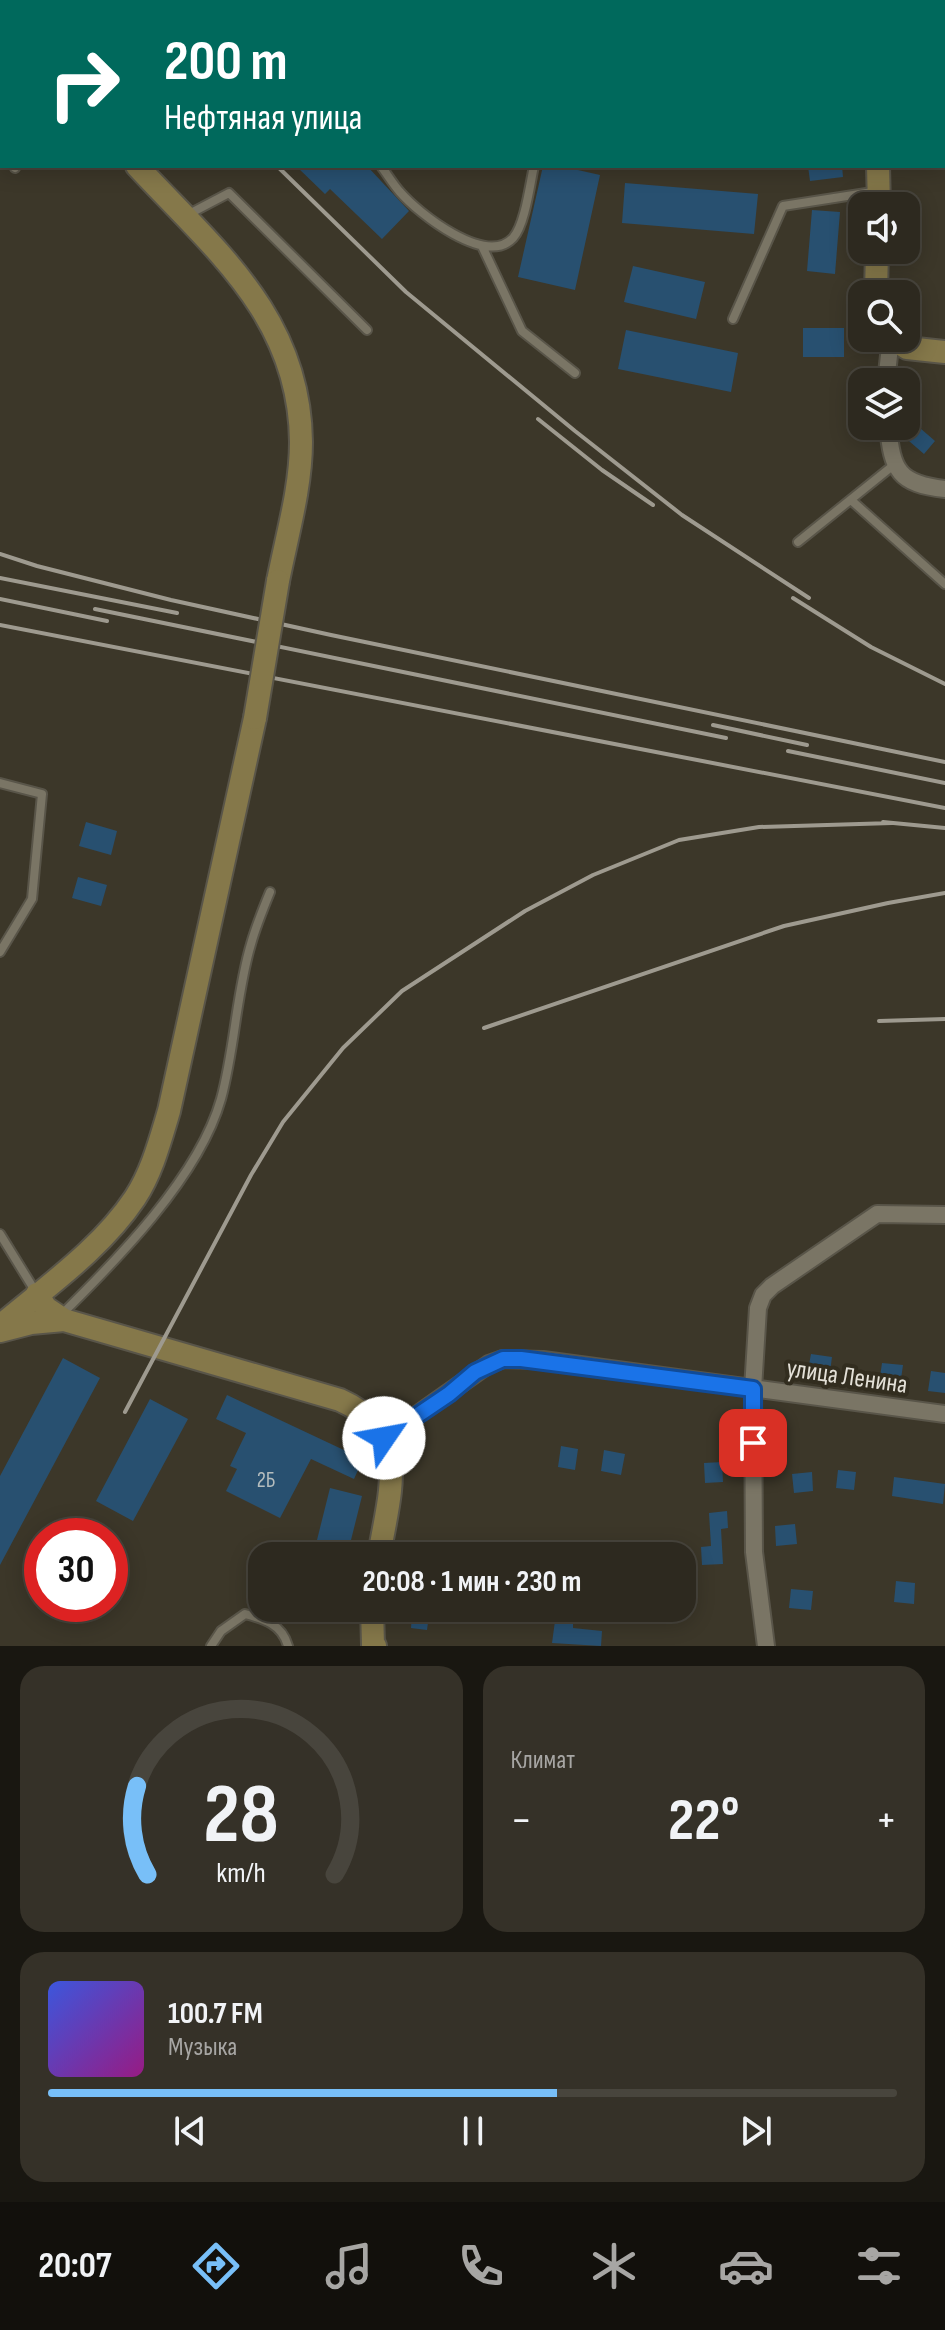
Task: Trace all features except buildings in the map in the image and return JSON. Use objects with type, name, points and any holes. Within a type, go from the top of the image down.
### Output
[{"type":"street","points":[[0,1328],[117,1221],[148,1174],[169,1111],[255,718],[297,482],[299,414],[294,379],[277,333],[246,284],[139,168]]},
{"type":"street","points":[[878,168],[879,192]]},
{"type":"street","points":[[920,349],[945,352]]},
{"type":"street","points":[[889,440],[890,452],[909,480],[918,486],[945,489]]},
{"type":"street","points":[[766,1646],[754,1552],[753,1389],[758,1308],[763,1295],[877,1214],[945,1215]]},
{"type":"street","points":[[37,1294],[46,1308],[61,1319],[340,1400],[366,1415],[384,1438],[391,1463],[381,1542]]},
{"type":"street","points":[[0,1328],[61,1319]]},
{"type":"street","name":"улица Ленина","points":[[384,1438],[449,1394],[475,1372],[503,1359],[543,1360],[945,1414]]},
{"type":"street","points":[[372,1622],[373,1646]]},
{"type":"lane","points":[[382,168],[400,192],[423,212],[454,235],[482,246],[513,239],[521,221],[534,168]]},
{"type":"lane","points":[[184,216],[229,193],[367,330]]},
{"type":"lane","points":[[733,319],[783,206],[848,201]]},
{"type":"lane","points":[[482,246],[522,331],[575,373]]},
{"type":"lane","points":[[798,542],[896,464]]},
{"type":"lane","points":[[851,500],[945,584]]},
{"type":"lane","points":[[0,783],[42,794],[32,899],[0,952]]},
{"type":"lane","points":[[61,1319],[151,1217],[191,1161],[213,1120],[228,1067],[250,945],[270,892]]},
{"type":"lane","points":[[0,1234],[37,1294]]},
{"type":"lane","points":[[211,1646],[221,1631],[245,1614],[270,1620],[288,1640],[288,1646]]},
{"type":"railway","points":[[279,168],[406,292],[575,431],[682,515],[809,598]]},
{"type":"railway","points":[[538,419],[602,470],[653,505]]},
{"type":"railway","points":[[0,554],[171,600],[945,762]]},
{"type":"railway","points":[[0,578],[177,613]]},
{"type":"railway","points":[[793,598],[871,647],[945,684]]},
{"type":"railway","points":[[0,599],[107,621]]},
{"type":"railway","points":[[95,609],[726,738]]},
{"type":"railway","points":[[0,625],[945,808]]},
{"type":"railway","points":[[713,725],[807,745]]},
{"type":"railway","points":[[788,751],[945,783]]},
{"type":"railway","points":[[883,822],[945,828]]},
{"type":"railway","points":[[125,1412],[251,1175],[283,1122],[343,1048],[402,991],[525,911],[593,875],[679,840],[759,827],[892,823]]},
{"type":"railway","points":[[484,1028],[784,926],[945,893]]},
{"type":"railway","points":[[879,1021],[945,1019]]},
{"type":"route","points":[[384,1438],[449,1394],[475,1372],[503,1359],[521,1359],[753,1389],[753,1443]]}]
